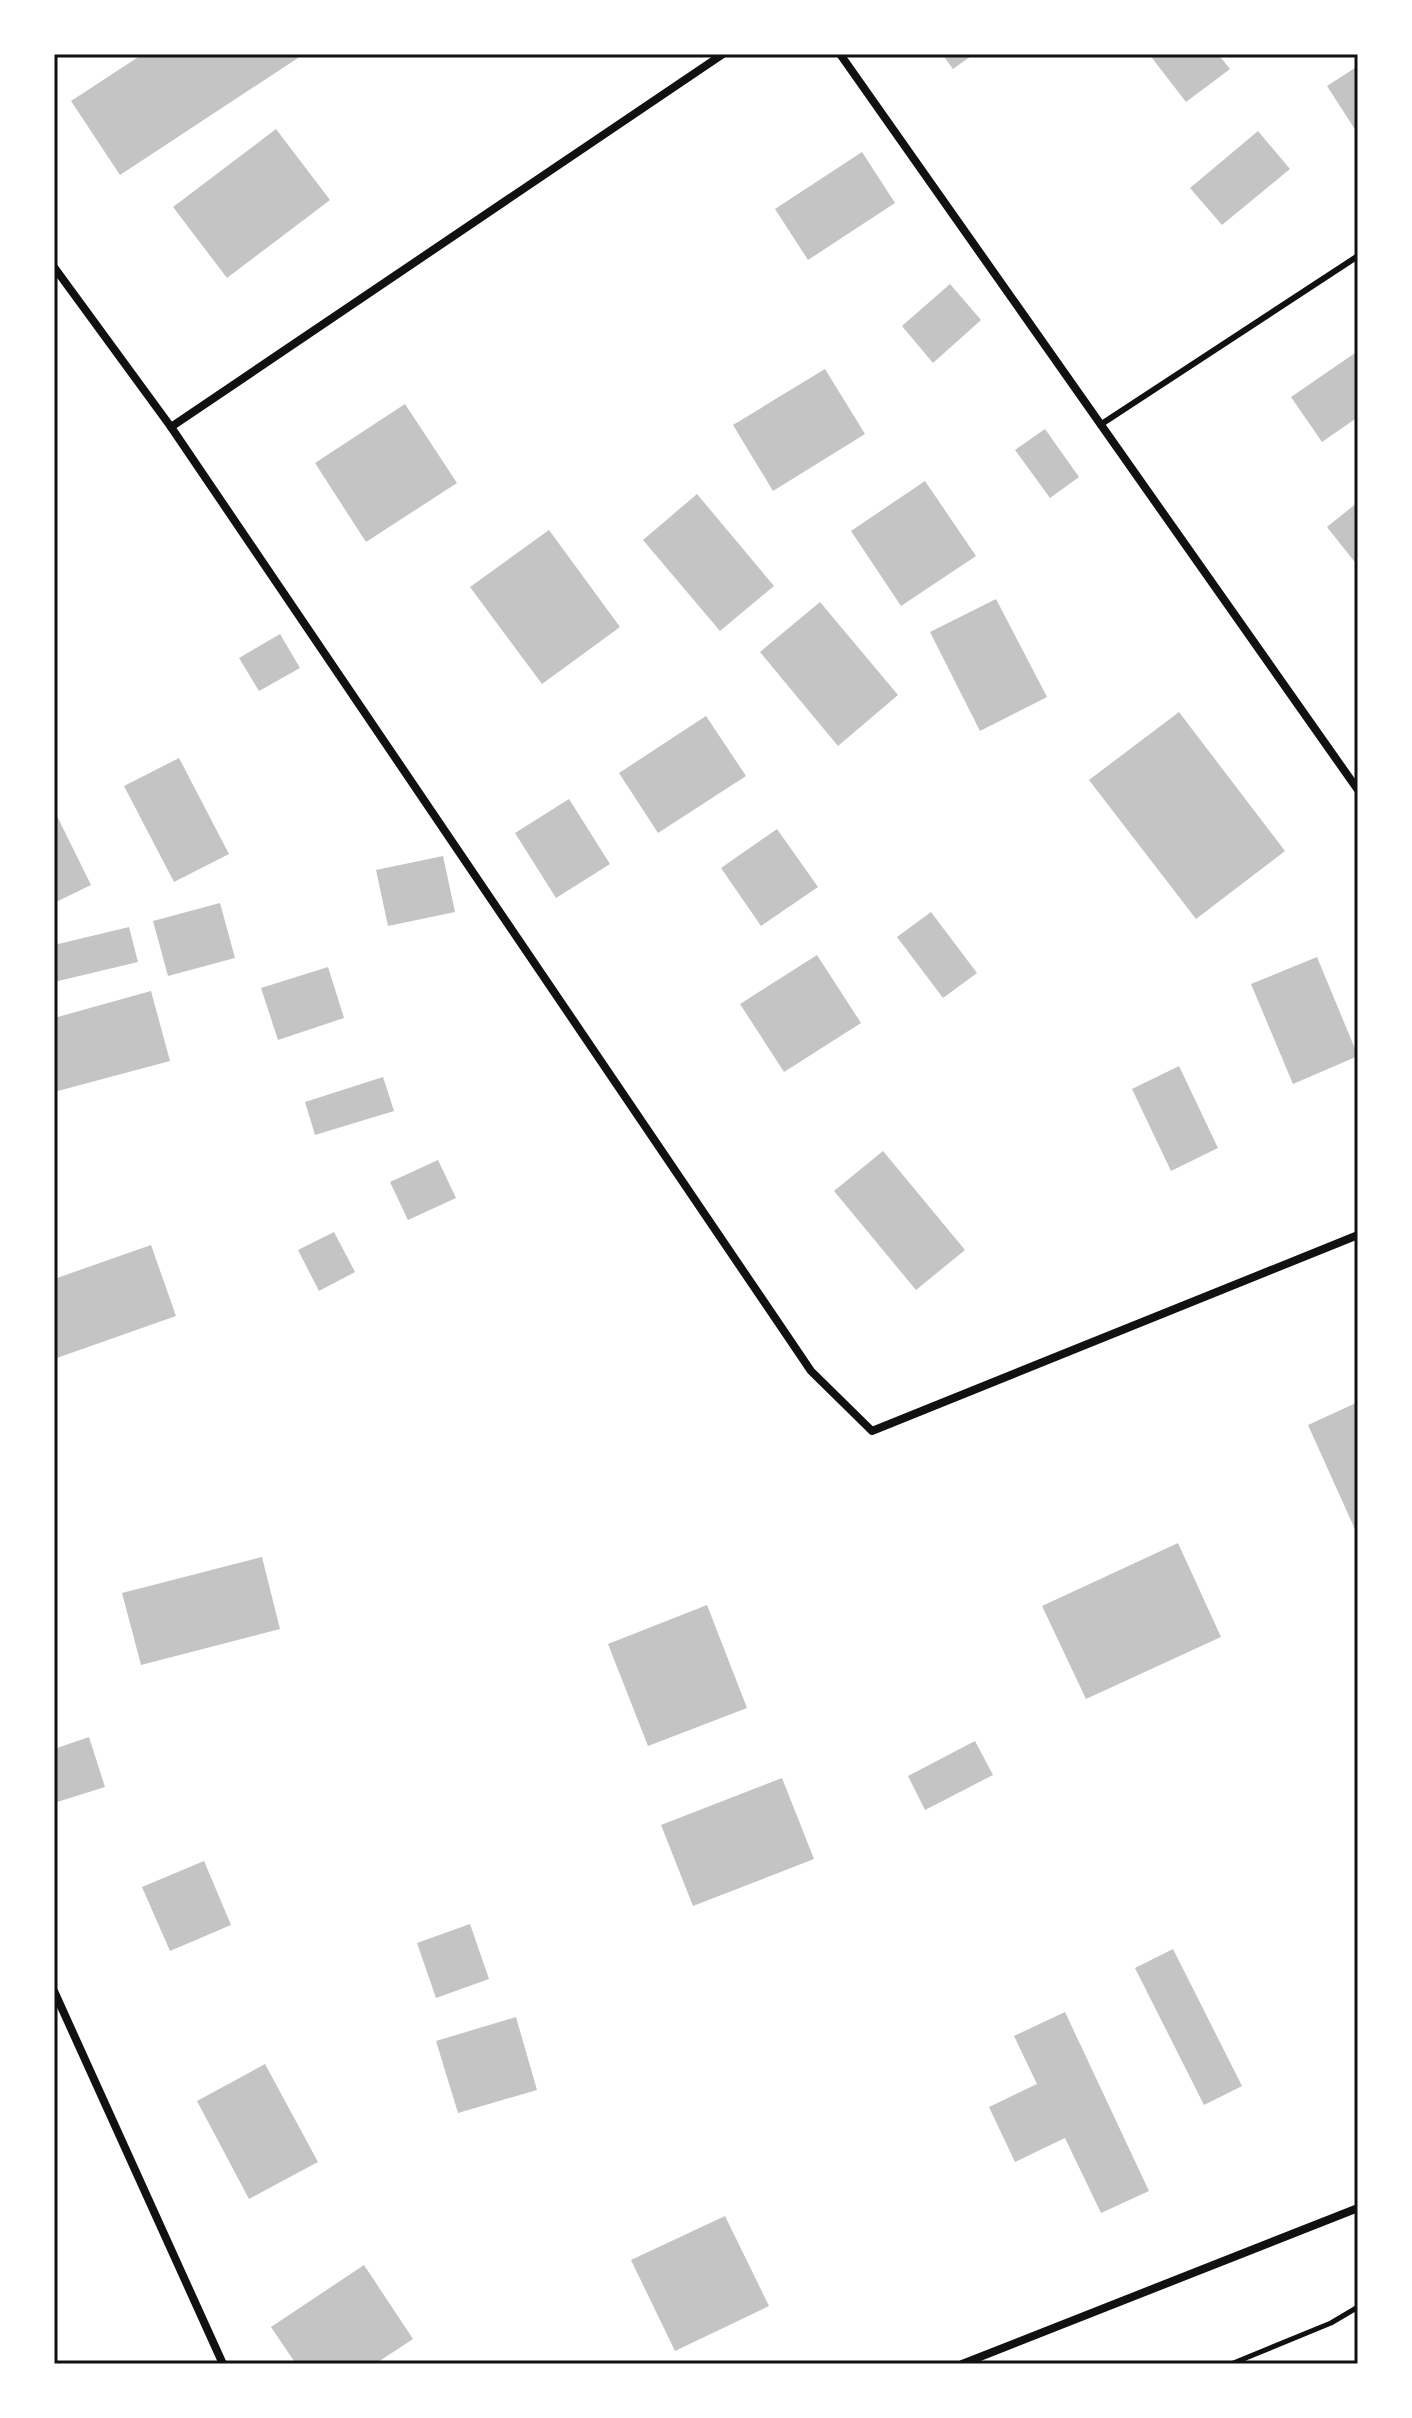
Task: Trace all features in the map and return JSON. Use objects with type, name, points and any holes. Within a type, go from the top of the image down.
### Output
[{"type":"street","points":[[171,427],[723,54]]},
{"type":"street","points":[[840,54],[1358,790]]},
{"type":"street","points":[[54,267],[171,427],[811,1371],[872,1431],[1358,1235]]},
{"type":"street","points":[[54,1991],[223,2364]]},
{"type":"street","points":[[962,2364],[1358,2208]]},
{"type":"lane","points":[[1100,425],[1358,256]]},
{"type":"path","points":[[1231,2364],[1331,2323],[1358,2307]]},
{"type":"building","points":[[143,54],[304,54],[120,175],[71,101]]},
{"type":"building","points":[[942,54],[974,54],[953,69]]},
{"type":"building","points":[[1149,54],[1218,54],[1230,69],[1186,102]]},
{"type":"building","points":[[1358,66],[1358,134],[1327,86]]},
{"type":"building","points":[[276,129],[330,200],[227,278],[173,207]]},
{"type":"building","points":[[1258,131],[1290,169],[1222,225],[1190,188]]},
{"type":"building","points":[[862,152],[895,203],[808,260],[775,209]]},
{"type":"building","points":[[950,284],[981,320],[933,363],[902,326]]},
{"type":"building","points":[[1358,351],[1358,417],[1322,442],[1291,397]]},
{"type":"building","points":[[825,369],[865,434],[773,491],[733,425]]},
{"type":"building","points":[[405,404],[457,483],[366,542],[315,463]]},
{"type":"building","points":[[1045,429],[1079,477],[1050,498],[1015,450]]},
{"type":"building","points":[[925,481],[976,556],[901,606],[851,531]]},
{"type":"building","points":[[697,494],[774,586],[720,631],[643,540]]},
{"type":"building","points":[[1358,502],[1358,566],[1327,527]]},
{"type":"building","points":[[549,530],[620,627],[542,684],[470,587]]},
{"type":"building","points":[[996,599],[1047,697],[980,731],[930,632]]},
{"type":"building","points":[[820,602],[898,695],[838,746],[760,652]]},
{"type":"building","points":[[280,634],[300,668],[259,691],[239,658]]},
{"type":"building","points":[[1179,712],[1285,851],[1196,919],[1089,780]]},
{"type":"building","points":[[706,716],[746,776],[658,833],[619,773]]},
{"type":"building","points":[[179,758],[229,854],[174,882],[124,786]]},
{"type":"building","points":[[569,799],[610,864],[556,898],[515,833]]},
{"type":"building","points":[[54,810],[91,885],[54,903]]},
{"type":"building","points":[[777,829],[818,887],[761,926],[721,868]]},
{"type":"building","points":[[443,856],[455,912],[388,926],[376,870]]},
{"type":"building","points":[[220,903],[235,958],[168,976],[153,921]]},
{"type":"building","points":[[931,912],[977,973],[943,998],[897,937]]},
{"type":"building","points":[[129,927],[138,962],[54,982],[54,945]]},
{"type":"building","points":[[817,955],[861,1023],[784,1072],[740,1004]]},
{"type":"building","points":[[1317,957],[1358,1056],[1293,1084],[1251,984]]},
{"type":"building","points":[[328,967],[344,1018],[278,1040],[261,988]]},
{"type":"building","points":[[151,991],[170,1061],[54,1092],[54,1018]]},
{"type":"building","points":[[1179,1066],[1218,1148],[1171,1171],[1132,1089]]},
{"type":"building","points":[[383,1077],[394,1111],[315,1135],[305,1102]]},
{"type":"building","points":[[883,1151],[965,1250],[916,1290],[834,1191]]},
{"type":"building","points":[[438,1160],[456,1198],[408,1220],[390,1182]]},
{"type":"building","points":[[334,1232],[355,1272],[319,1291],[298,1250]]},
{"type":"building","points":[[151,1245],[176,1316],[54,1359],[54,1272],[57,1278]]},
{"type":"building","points":[[1358,1402],[1358,1536],[1308,1425]]},
{"type":"building","points":[[1178,1543],[1221,1637],[1086,1699],[1042,1606]]},
{"type":"building","points":[[262,1557],[280,1629],[141,1665],[122,1593]]},
{"type":"building","points":[[707,1605],[747,1708],[648,1746],[608,1644]]},
{"type":"building","points":[[89,1737],[105,1787],[54,1803],[54,1749]]},
{"type":"building","points":[[975,1741],[993,1775],[925,1810],[908,1776]]},
{"type":"building","points":[[782,1778],[814,1859],[693,1906],[661,1825]]},
{"type":"building","points":[[204,1861],[231,1925],[170,1951],[142,1887]]},
{"type":"building","points":[[470,1924],[489,1979],[436,1998],[417,1943]]},
{"type":"building","points":[[1173,1949],[1242,2086],[1204,2105],[1135,1968]]},
{"type":"building","points":[[1065,2012],[1149,2191],[1101,2213],[1065,2138],[1015,2162],[989,2107],[1037,2084],[1014,2036]]},
{"type":"building","points":[[516,2017],[537,2090],[458,2113],[436,2041]]},
{"type":"building","points":[[265,2064],[318,2162],[249,2199],[197,2101]]},
{"type":"building","points":[[725,2216],[769,2306],[675,2351],[631,2260]]},
{"type":"building","points":[[364,2265],[413,2339],[375,2364],[296,2364],[271,2327]]}]
